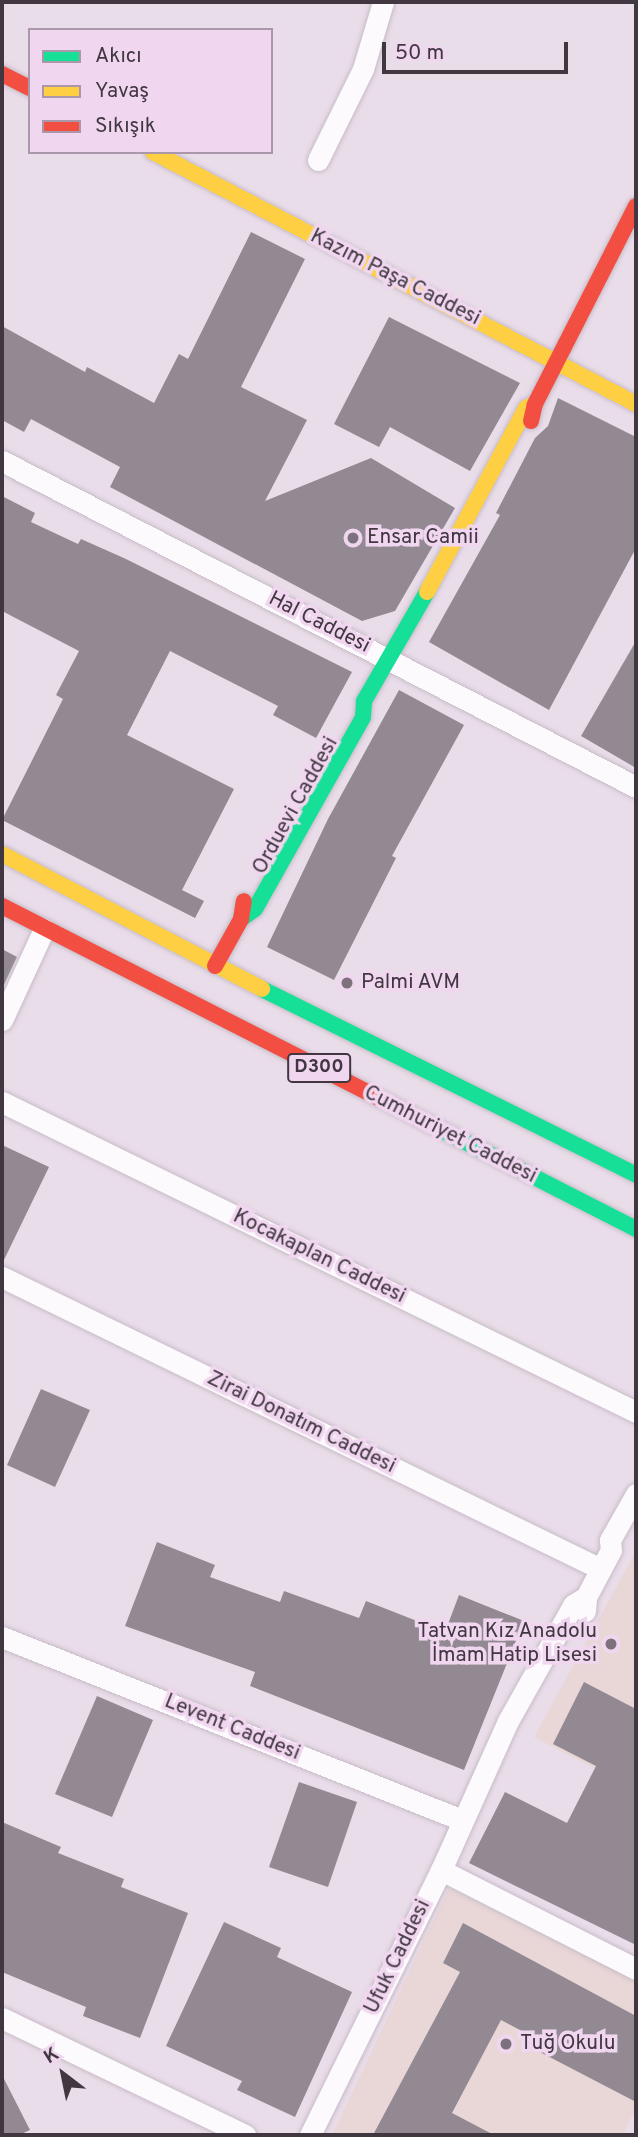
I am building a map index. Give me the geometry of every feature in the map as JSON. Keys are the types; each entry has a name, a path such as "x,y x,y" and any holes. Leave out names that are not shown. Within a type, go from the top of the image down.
{"main road":[{"path":"2,74 28,87"},
{"name":"Kazım Paşa Caddesi","path":"157,154 636,404"},
{"name":"Orduevi Caddesi","path":"215,966 241,919 243,902 350,710 364,701 477,504 478,493 526,408 535,404 558,363 636,206"},
{"name":"D300","path":"2,854 215,966 636,1175"},
{"name":"Cumhuriyet Caddesi","path":"2,906 636,1229"}],"street":[{"path":"318,160 363,69 383,2"},
{"name":"Hal Caddesi","path":"2,461 636,787"},
{"path":"2,1020 44,929"},
{"name":"Kocakaplan Caddesi","path":"2,1101 636,1412"},
{"name":"Zirai Donatım Caddesi","path":"2,1277 601,1569"},
{"name":"Ufuk Caddesi","path":"310,2135 441,1870 514,1710 573,1605 586,1597 611,1550 610,1540 636,1494"},
{"name":"Ufuk Caddesi","path":"611,1550 621,1547 636,1520"},
{"name":"Levent Caddesi","path":"2,1637 463,1820"},
{"path":"441,1870 636,1969"},
{"path":"2,2018 245,2135"}],"shaded area":[{"name":"Tatvan Kız Anadolu İmam Hatip Lisesi","path":"636,1551 636,1790 534,1737"},
{"name":"Tuğ Okulu","path":"449,1888 636,1981 636,2108 623,2135 332,2135"}],"building":[{"path":"251,232 305,259 241,387 307,420 265,501 371,458 455,508 395,611 362,621 110,487 120,467 31,419 24,432 2,420 2,326 85,372 87,367 154,403 179,354 188,359"},
{"path":"389,317 520,383 470,471 390,427 379,447 334,424"},
{"path":"558,398 636,437 636,548 549,710 429,642 500,515 496,513 535,438 548,426"},
{"path":"2,496 35,513 31,522 78,544 81,539 126,559 352,672 316,738 273,715 278,706 170,651 127,735 234,789 182,890 204,901 195,918 2,820 63,699 56,695 79,651 2,611"},
{"path":"636,641 636,768 581,736"},
{"path":"399,690 464,725 392,856 396,858 334,980 267,947 328,819"},
{"path":"2,949 17,957 2,989"},
{"path":"2,1145 49,1167 2,1264"},
{"path":"41,1389 90,1410 55,1487 7,1465"},
{"path":"157,1542 215,1565 210,1577 280,1602 284,1591 359,1618 366,1601 445,1632 459,1595 524,1621 464,1770 250,1686 255,1672 125,1626"},
{"path":"584,1682 636,1709 636,1945 469,1863 505,1792 567,1823 596,1766 553,1744"},
{"path":"97,1696 153,1720 112,1817 55,1794"},
{"path":"299,1782 357,1802 328,1887 269,1867"},
{"path":"2,1822 61,1847 58,1853 124,1879 121,1887 188,1913 140,2038 83,2016 86,2007 2,1972"},
{"path":"224,1922 281,1948 277,1957 352,1992 295,2117 237,2090 242,2081 166,2046"},
{"path":"463,1923 636,2016 636,2102 538,2051 543,2042 501,2020 452,2113 494,2135 373,2135 460,1972 443,1963"},
{"path":"2,2075 30,2130 19,2135 2,2135"}],"traffic: fast":[{"path":"241,919 255,909 363,717 364,701 427,592"},
{"path":"262,989 636,1175"},
{"path":"438,1128 636,1229"}],"traffic: slow":[{"path":"157,154 636,404"},
{"path":"427,592 526,408 535,404"},
{"path":"2,854 262,989"}],"traffic: jam":[{"path":"2,74 28,87"},
{"path":"531,421 535,404 636,206"},
{"path":"215,966 241,919 244,901"},
{"path":"2,906 438,1128"}],"place":[{"name":"Ensar Camii","path":"353,538"},
{"name":"Palmi AVM","path":"347,983"},
{"name":"Tatvan Kız Anadolu İmam Hatip Lisesi","path":"611,1644"},
{"name":"Tuğ Okulu","path":"506,2044"}]}
